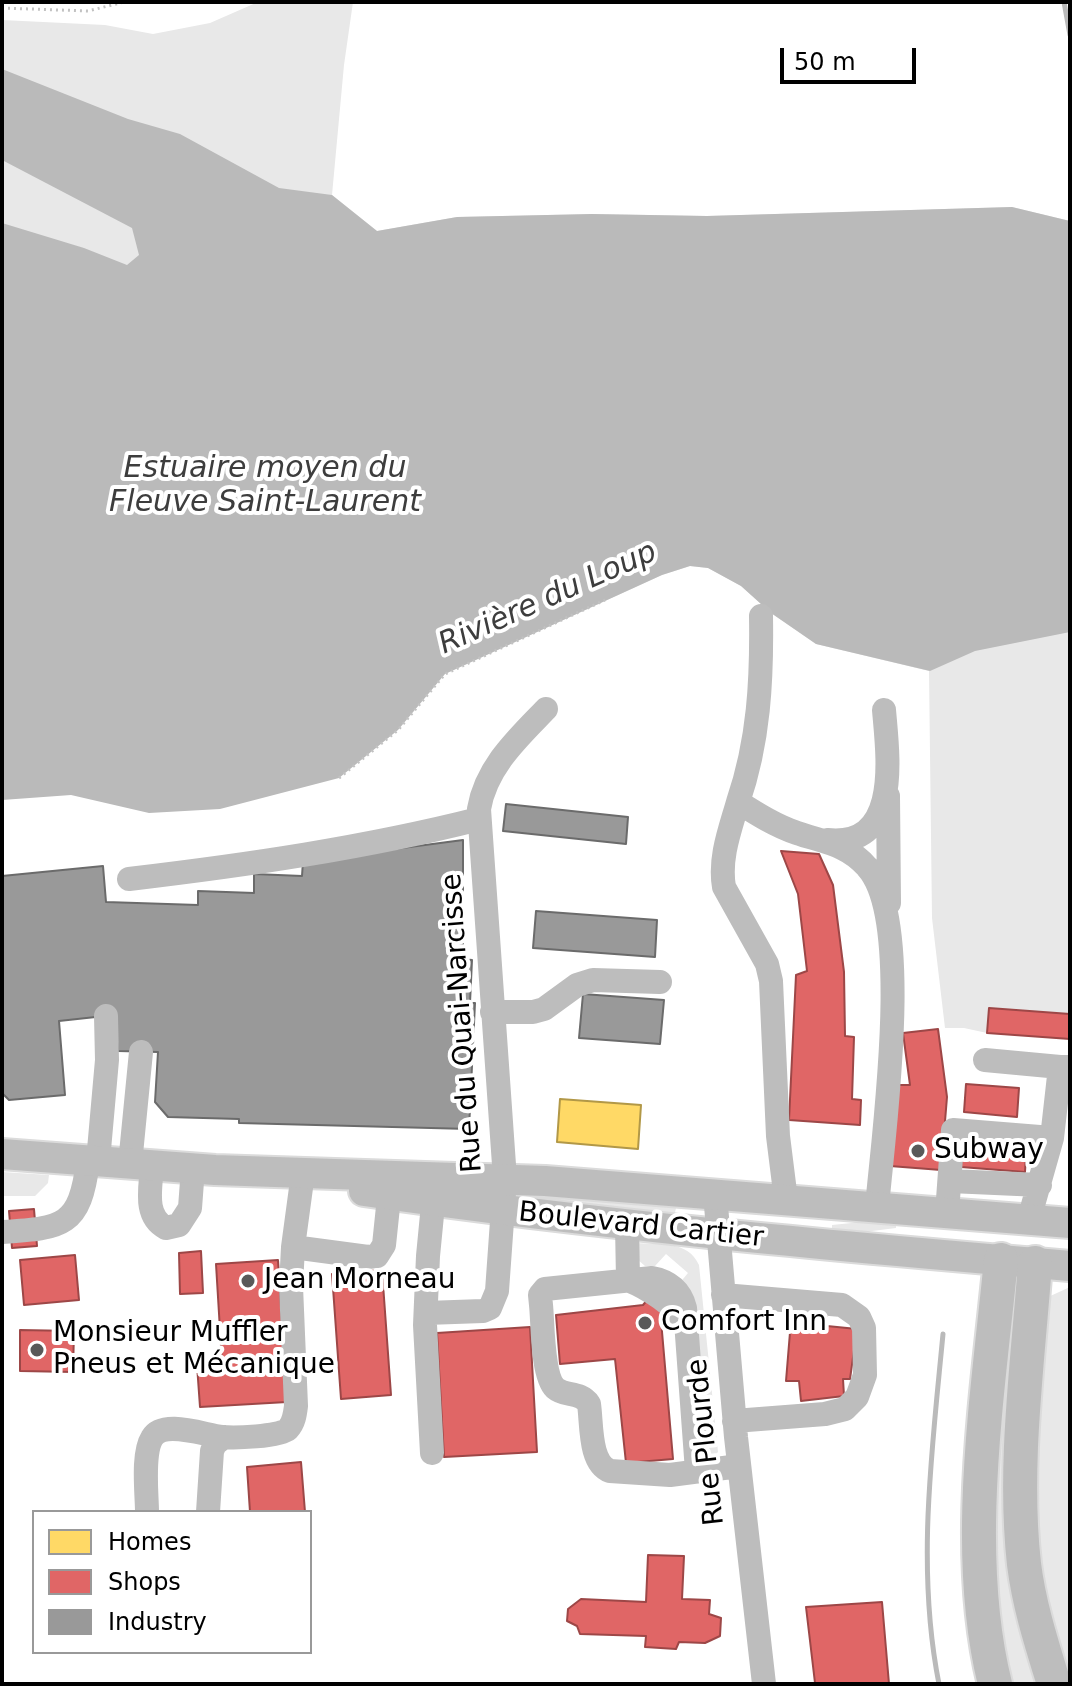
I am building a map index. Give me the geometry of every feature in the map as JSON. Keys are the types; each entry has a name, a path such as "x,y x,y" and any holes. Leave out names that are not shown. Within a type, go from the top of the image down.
{"highway":[{"path":"995,1684 984,1610 980,1519 1001,1260"},
{"path":"1035,1263 1025,1393 1021,1521 1024,1567 1054,1684"}],"main road":[{"name":"Boulevard Cartier","path":"2,1154 435,1189 502,1211 717,1235 1070,1266"},
{"name":"Boulevard Cartier","path":"435,1189 505,1179 1070,1223"},
{"path":"1001,1260 1025,1219"},
{"path":"1025,1219 1035,1263"}],"street":[{"path":"761,616 762,671 756,734 750,766 725,847 722,873 724,887 767,964 771,981 778,1136 786,1200"},
{"name":"Rue du Quai-Narcisse","path":"426,1313 483,1311 490,1308 497,1291 505,1179 479,826 481,793 507,751 546,709"},
{"path":"877,1207 891,1040 892,960 884,710"},
{"path":"738,802 774,824 798,834 844,842 858,837 878,815 888,789"},
{"path":"129,879 479,826"},
{"path":"827,840 868,867 879,885 889,920"},
{"path":"492,1012 544,1009 577,985 593,980 660,982"},
{"path":"2,1232 48,1229 68,1219 84,1190 93,1161 107,1060 106,1016"},
{"path":"141,1052 141,1164 156,1222 166,1228 179,1225 188,1213 204,1169"},
{"path":"985,1060 1065,1067 1052,1138 1052,1170 1025,1219"},
{"path":"947,1213 953,1130 1052,1138"},
{"path":"950,1181 1052,1170"},
{"path":"147,1510 148,1448 152,1437 160,1431 195,1431 224,1437 277,1434 286,1431 295,1416 293,1247 302,1178"},
{"path":"293,1247 377,1256 384,1245 391,1185"},
{"path":"432,1453 426,1313 435,1189"},
{"name":"Rue Plourde","path":"715,1194 734,1421 764,1684"},
{"path":"627,1225 628,1280"},
{"path":"697,1471 683,1298 667,1283 652,1278 545,1289 540,1295 550,1381 559,1391 577,1394 589,1404 596,1456 604,1469 670,1475 739,1466"},
{"path":"723,1295 842,1305 859,1317 864,1328 865,1375 857,1397 845,1409 813,1416 734,1421"},
{"path":"208,1510 212,1451 224,1437"}],"path":[{"path":"2,8 88,11 124,2"},
{"path":"339,778 398,730 445,674 605,600"}],"shaded area":[{"path":"258,2 353,2 332,195 377,231 457,217 592,214 707,216 1012,207 1070,221 786,454 2,236 2,20 105,25 153,34 210,23"},
{"path":"1070,409 1070,1014 990,1008 987,1033 945,1028 932,918 929,671 816,644 771,613 741,586 708,568 690,566 662,575 445,674 494,635"},
{"path":"2,1172 49,1175 48,1183 35,1196 2,1196"},
{"path":"537,1194 676,1208 674,1217 536,1203"},
{"path":"871,1221 896,1223 896,1228 864,1232 832,1230 832,1225"},
{"path":"636,1243 680,1248 688,1251 699,1265 718,1452 713,1457 707,1456 678,1285 688,1273 666,1254 655,1266 645,1266 637,1259"},
{"path":"1070,1287 1070,1684 1054,1646 1036,1545 1039,1312 1046,1298"},
{"path":"1008,1320 1013,1320 1004,1441 1044,1684 1006,1684 990,1496"}],"water":[{"name":"Estuaire moyen du Fleuve Saint-Laurent","path":"2,69 128,119 180,134 279,188 332,195 377,231 457,217 592,214 707,216 1012,207 1070,221 1070,632 975,651 930,671 816,644 771,613 741,586 708,568 690,566 662,575 445,674 398,730 339,778 220,809 149,813 71,795 2,800 2,223 84,248 127,265 139,255 132,228 2,160"}],"building: Homes":[{"path":"560,1099 641,1105 638,1149 557,1142"}],"building: Shops":[{"path":"781,851 819,854 833,885 844,972 845,1036 854,1037 852,1099 861,1100 860,1125 789,1120 796,975 807,971 798,894"},
{"path":"989,1008 1070,1014 1070,1039 987,1033"},
{"path":"938,1029 947,1097 941,1170 890,1166 898,1085 910,1085 903,1033"},
{"path":"966,1084 1019,1088 1017,1117 964,1112"},
{"path":"962,1150 1026,1155 1025,1172 961,1167"},
{"path":"34,1209 37,1246 12,1248 9,1211"},
{"path":"201,1251 203,1293 180,1294 179,1253"},
{"path":"75,1255 79,1300 24,1305 20,1260"},
{"path":"278,1260 287,1402 200,1407 197,1365 222,1363 216,1264"},
{"path":"382,1270 391,1395 341,1399 332,1274"},
{"path":"659,1286 676,1301 661,1320 673,1459 626,1463 615,1359 560,1364 556,1315 643,1305"},
{"path":"792,1308 827,1312 827,1326 857,1329 850,1379 843,1379 844,1396 801,1401 799,1381 786,1381"},
{"path":"530,1327 537,1452 444,1457 437,1333"},
{"path":"20,1330 74,1331 73,1372 20,1371"},
{"path":"301,1462 305,1510 250,1510 247,1467"},
{"path":"648,1555 684,1556 682,1599 710,1600 709,1614 721,1618 720,1636 705,1643 679,1642 676,1649 645,1647 646,1636 580,1634 577,1626 567,1621 568,1609 581,1599 646,1602"},
{"path":"882,1602 889,1684 815,1683 806,1607"}],"building: Industry":[{"path":"506,804 628,817 626,844 503,831"},
{"path":"463,840 463,959 472,960 470,1003 475,1003 469,1129 239,1123 239,1119 168,1117 155,1102 158,1052 118,1051 114,1015 59,1021 65,1095 9,1100 2,1093 2,876 103,866 106,902 198,905 198,891 254,893 254,874 302,876 303,861"},
{"path":"536,911 657,920 655,957 533,948"},
{"path":"583,994 664,1000 660,1044 579,1038"}],"waterway":[{"path":"1064,2 1070,35"},
{"path":"939,1684 932,1641 927,1553 931,1465 943,1334"}],"place":[{"name":"Subway","path":"918,1151"},
{"name":"Jean Morneau","path":"248,1281"},
{"name":"Comfort Inn","path":"645,1323"},
{"name":"Monsieur Muffler Pneus et Mécanique","path":"37,1350"}],"water label":[{"name":"Rivière du Loup","path":"548,599"}]}
